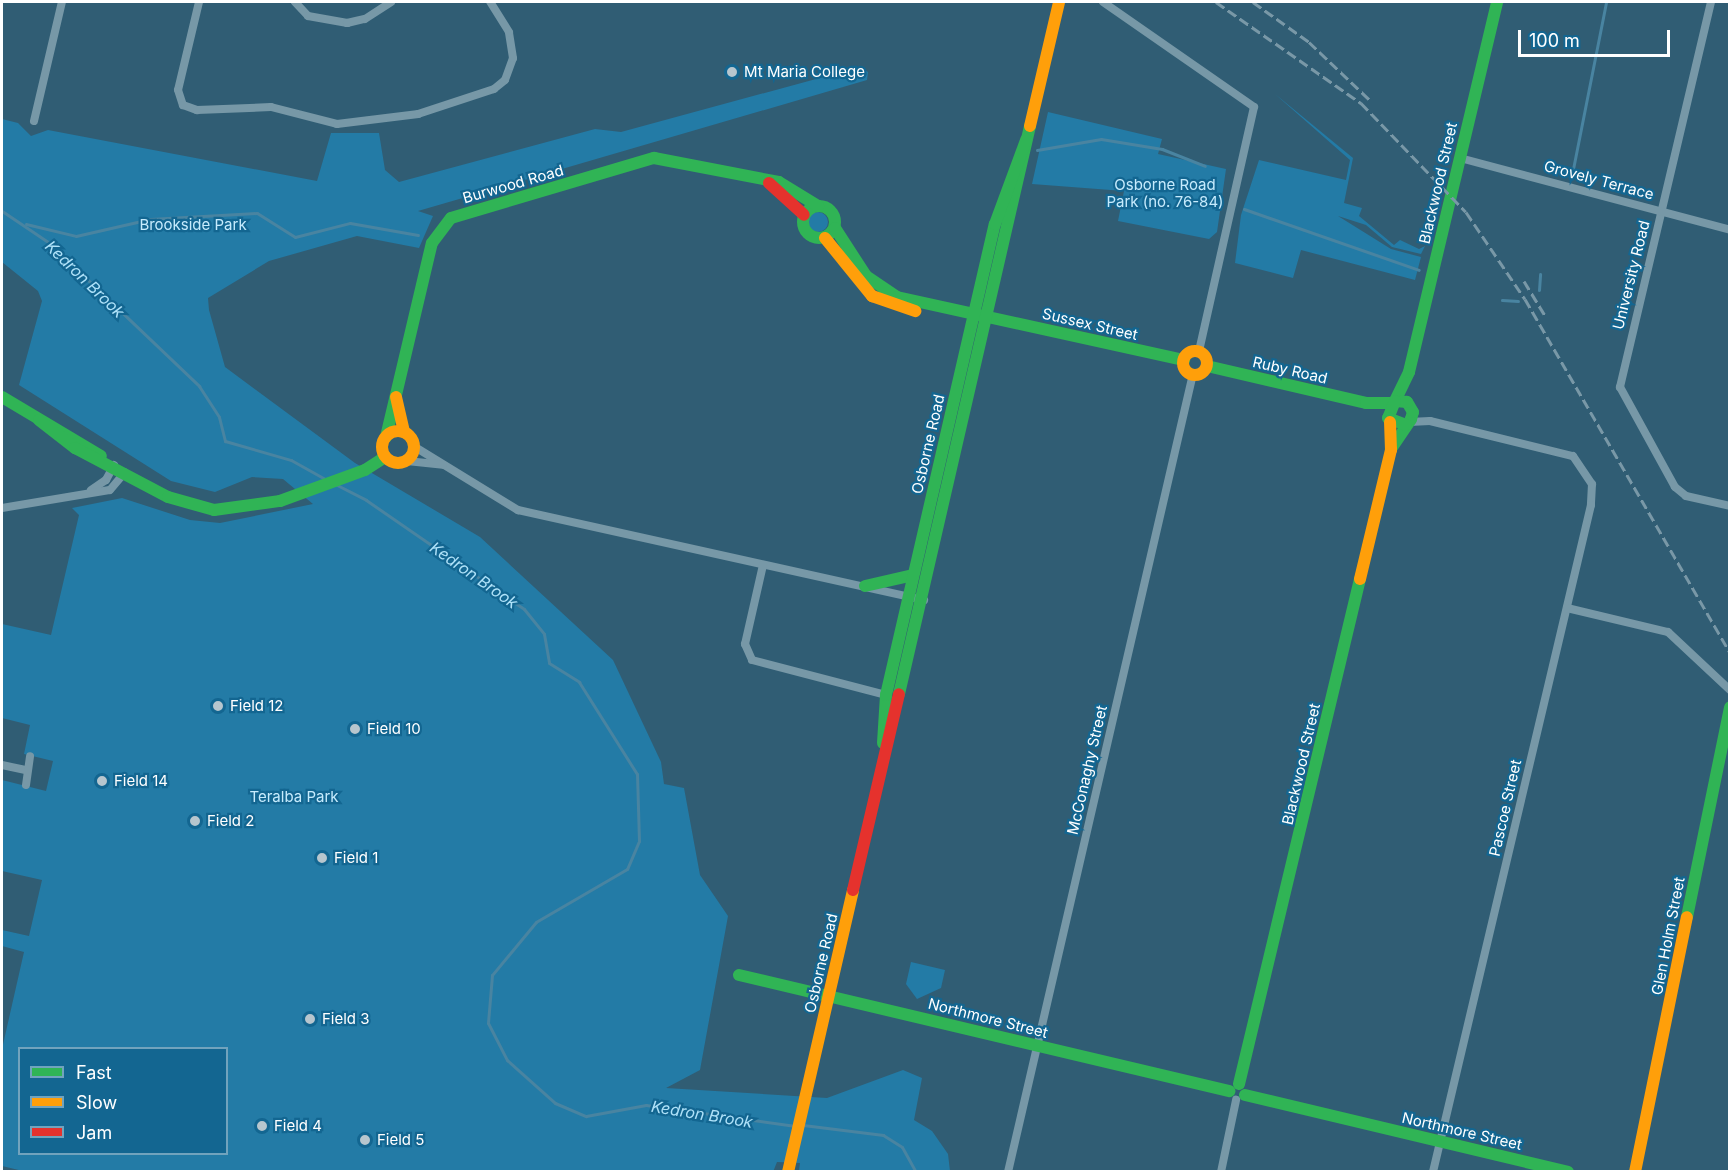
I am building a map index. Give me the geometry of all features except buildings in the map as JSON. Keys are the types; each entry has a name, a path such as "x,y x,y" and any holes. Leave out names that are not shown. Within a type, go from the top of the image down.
{"street":[{"path":"34,121 62,2"},
{"path":"199,2 178,90 183,105 197,110 271,107 337,124 439,109 494,89 510,70 509,33 490,2"},
{"path":"295,2 308,16 347,23 365,19 391,2"},
{"name":"Osborne Road","path":"788,1172 883,762 924,600 990,318 1027,138 1059,2"},
{"path":"1102,2 1254,106 1199,351 1207,366 1193,374 1184,360 1199,351"},
{"name":"Blackwood Street","path":"1221,1172 1237,1092 1391,450 1389,420 1393,402 1409,372 1497,2"},
{"name":"University Road","path":"1711,2 1620,387 1675,488 1686,496 1730,506"},
{"name":"Osborne Road","path":"883,762 886,695 913,575 999,208 1027,138"},
{"name":"Burwood Road","path":"386,437 432,243 451,218 654,158 791,186 818,206"},
{"name":"Grovely Terrace","path":"1460,158 1730,230"},
{"path":"769,183 804,215 807,234 825,238 855,281 879,300 973,318 990,318"},
{"path":"804,215 818,206 831,212 835,228 875,285 905,300 973,318"},
{"path":"825,238 835,228"},
{"name":"Sussex Street","path":"990,318 1184,360"},
{"name":"Ruby Road","path":"1207,366 1366,403 1393,402 1411,407"},
{"name":"Blackwood Street","path":"1391,450 1407,424 1411,407 1409,372"},
{"name":"McConaghy Street","path":"1008,1172 1193,374"},
{"path":"2,397 39,420 82,452 111,463 168,497 203,509 238,510 292,497 365,470 385,457"},
{"path":"396,397 404,432 415,447 518,510 924,600"},
{"name":"Ruby Road","path":"1366,403 1389,420"},
{"path":"1411,407 1430,421"},
{"path":"1389,420 1407,424 1430,421"},
{"name":"Pascoe Street","path":"1430,421 1573,456 1586,469 1591,505 1433,1172"},
{"path":"385,457 386,437 404,432"},
{"path":"407,461 415,447"},
{"path":"385,457 398,464 407,461 442,465"},
{"path":"91,490 106,480 111,463"},
{"path":"2,508 91,490 110,490 125,472"},
{"path":"763,565 745,644 752,660 886,695"},
{"path":"865,586 913,575"},
{"path":"1567,608 1668,632 1730,690"},
{"name":"Glen Holm Street","path":"1635,1172 1726,742 1730,707"},
{"path":"26,785 25,770 30,756"},
{"path":"2,765 25,770"},
{"name":"Northmore Street","path":"739,975 1568,1172"}],"green space":[{"path":"860,67 868,72 867,80 418,211 433,216 419,248 357,236 269,261 208,298 209,310 225,367 355,463 480,537 613,660 661,762 664,784 684,788 700,875 728,916 700,1070 666,1088 827,1098 903,1070 922,1078 914,1120 932,1131 948,1154 950,1171 799,1171 800,1163 777,1162 773,1172 27,1172 2,1166 2,1049 24,952 2,946 2,930 29,936 42,880 2,871 2,780 46,791 53,761 24,754 30,725 2,718 2,624 51,635 79,515 72,508 122,498 190,520 220,523 313,504 283,479 252,477 215,492 171,481 19,385 42,301 38,291 2,262 2,119 18,123 31,136 48,130 317,181 331,133 379,133 385,170 399,182 595,129 621,132"},
{"path":"1275,94 1353,158 1344,203 1362,208 1359,216 1394,245 1400,240 1419,249 1425,246 1421,254 1392,247 1366,225 1338,216 1391,249 1421,257 1415,280 1301,250 1293,278 1235,263 1241,215 1259,160 1346,180 1350,160"},
{"name":"Osborne Road Park (no. 76-84)","path":"1048,112 1162,139 1158,154 1226,169 1217,232 1209,239 1118,221 1124,191 1032,184"},
{"path":"818,212 825,215 828,222 825,229 818,232 811,229 808,222 811,215"},
{"path":"911,962 945,970 941,988 917,999 906,984"}],"waterway":[{"path":"1573,169 1606,2"},
{"path":"1037,150 1101,139 1162,149 1205,166"},
{"path":"1244,209 1419,270"},
{"name":"Kedron Brook","path":"2,211 48,242 199,386 219,417 225,441 291,460 327,480"},
{"path":"26,224 76,236 150,219 257,213 295,237 350,223 418,235"},
{"path":"1539,290 1540,274"},
{"path":"1502,300 1518,301"},
{"name":"Kedron Brook","path":"335,484 366,500 524,609 544,634 549,663 579,682 637,774 639,841 627,869 536,922 492,975 488,1023 507,1060 555,1103 586,1116 646,1105 796,1126"},
{"name":"Kedron Brook","path":"803,1125 883,1135 902,1147 916,1172"}],"railway":[{"path":"1216,2 1361,103 1466,212 1525,299 1730,653"},
{"path":"1253,2 1309,42 1371,101"},
{"path":"1524,281 1546,317"}],"traffic: fast":[{"path":"1395,401 1409,372 1497,2"},
{"path":"899,694 1030,126"},
{"path":"883,743 886,695 995,224 1026,140"},
{"path":"386,437 432,243 451,218 654,158 779,182 818,206"},
{"path":"819,206 831,210 835,222 831,234 819,238 807,234 803,222 807,210 819,206"},
{"path":"835,228 866,276 897,297 1184,360"},
{"path":"1207,366 1366,403 1392,403"},
{"path":"2,397 101,456"},
{"path":"1391,449 1411,419 1413,412 1407,402 1395,401 1388,418 1406,425"},
{"path":"39,420 75,448 168,497 214,510 280,501 365,470 385,457"},
{"path":"865,586 913,575"},
{"path":"1239,1084 1360,579"},
{"path":"1687,917 1730,707"},
{"path":"739,975 1229,1091"},
{"path":"1245,1095 1568,1172"}],"traffic: slow":[{"path":"1030,126 1059,2"},
{"path":"825,238 872,296 915,311"},
{"path":"1195,351 1200,352 1206,358 1207,363 1206,368 1200,374 1195,375 1190,374 1184,368 1183,363 1184,358 1190,352 1195,351"},
{"path":"396,397 404,432"},
{"path":"1360,579 1391,450 1390,422"},
{"path":"398,431 409,436 414,447 409,458 398,463 387,458 382,447 387,436 398,431"},
{"path":"788,1172 853,890"},
{"path":"1635,1172 1687,917"}],"traffic: jam":[{"path":"769,183 804,215"},
{"path":"853,890 899,694"}],"place":[{"name":"Mt Maria College","path":"732,72"},
{"name":"Field 12","path":"218,706"},
{"name":"Field 10","path":"355,729"},
{"name":"Field 14","path":"102,781"},
{"name":"Field 2","path":"195,821"},
{"name":"Field 1","path":"322,858"},
{"name":"Field 3","path":"310,1019"},
{"name":"Field 4","path":"262,1126"},
{"name":"Field 5","path":"365,1140"}],"park label":[{"name":"Brookside Park","path":"193,225"},
{"name":"Teralba Park","path":"294,797"}]}
